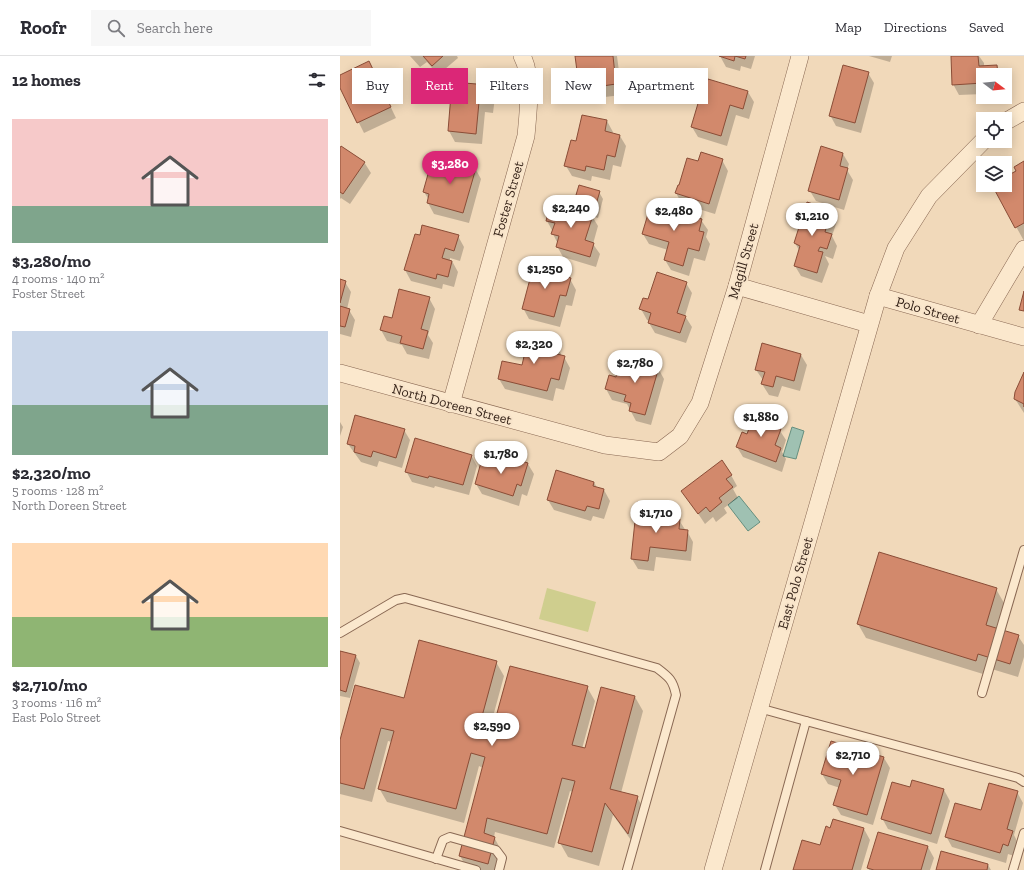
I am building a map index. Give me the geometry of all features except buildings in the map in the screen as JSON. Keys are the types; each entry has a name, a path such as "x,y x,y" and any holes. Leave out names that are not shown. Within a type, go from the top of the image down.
{"street":[{"name":"Magill Street","path":"659,452 680,436 700,403 737,286 800,56"},
{"name":"Foster Street","path":"450,404 526,136 529,92 523,59"},
{"path":"1012,118 1024,111"},
{"name":"East Polo Street","path":"713,870 878,296 896,248 929,196 976,148"},
{"name":"Polo Street","path":"979,324 1024,249"},
{"path":"737,286 869,324"},
{"name":"Polo Street","path":"878,296 1024,337"},
{"name":"North Doreen Street","path":"340,373 605,445 659,452"}],"lane":[{"path":"982,694 1024,550"},
{"path":"340,633 396,600 405,598 657,668 668,676 673,684 676,695 626,870"},
{"path":"759,708 1018,778 1024,782"},
{"path":"765,870 806,721"},
{"path":"340,831 476,870"},
{"path":"1013,870 1024,833"},
{"path":"436,859 443,840 450,837 496,850 502,858 499,870"}],"shaded area":[{"path":"792,427 804,431 796,459 783,456"},
{"path":"739,496 760,522 748,531 728,505"},
{"path":"547,588 596,602 588,632 539,619"}]}
